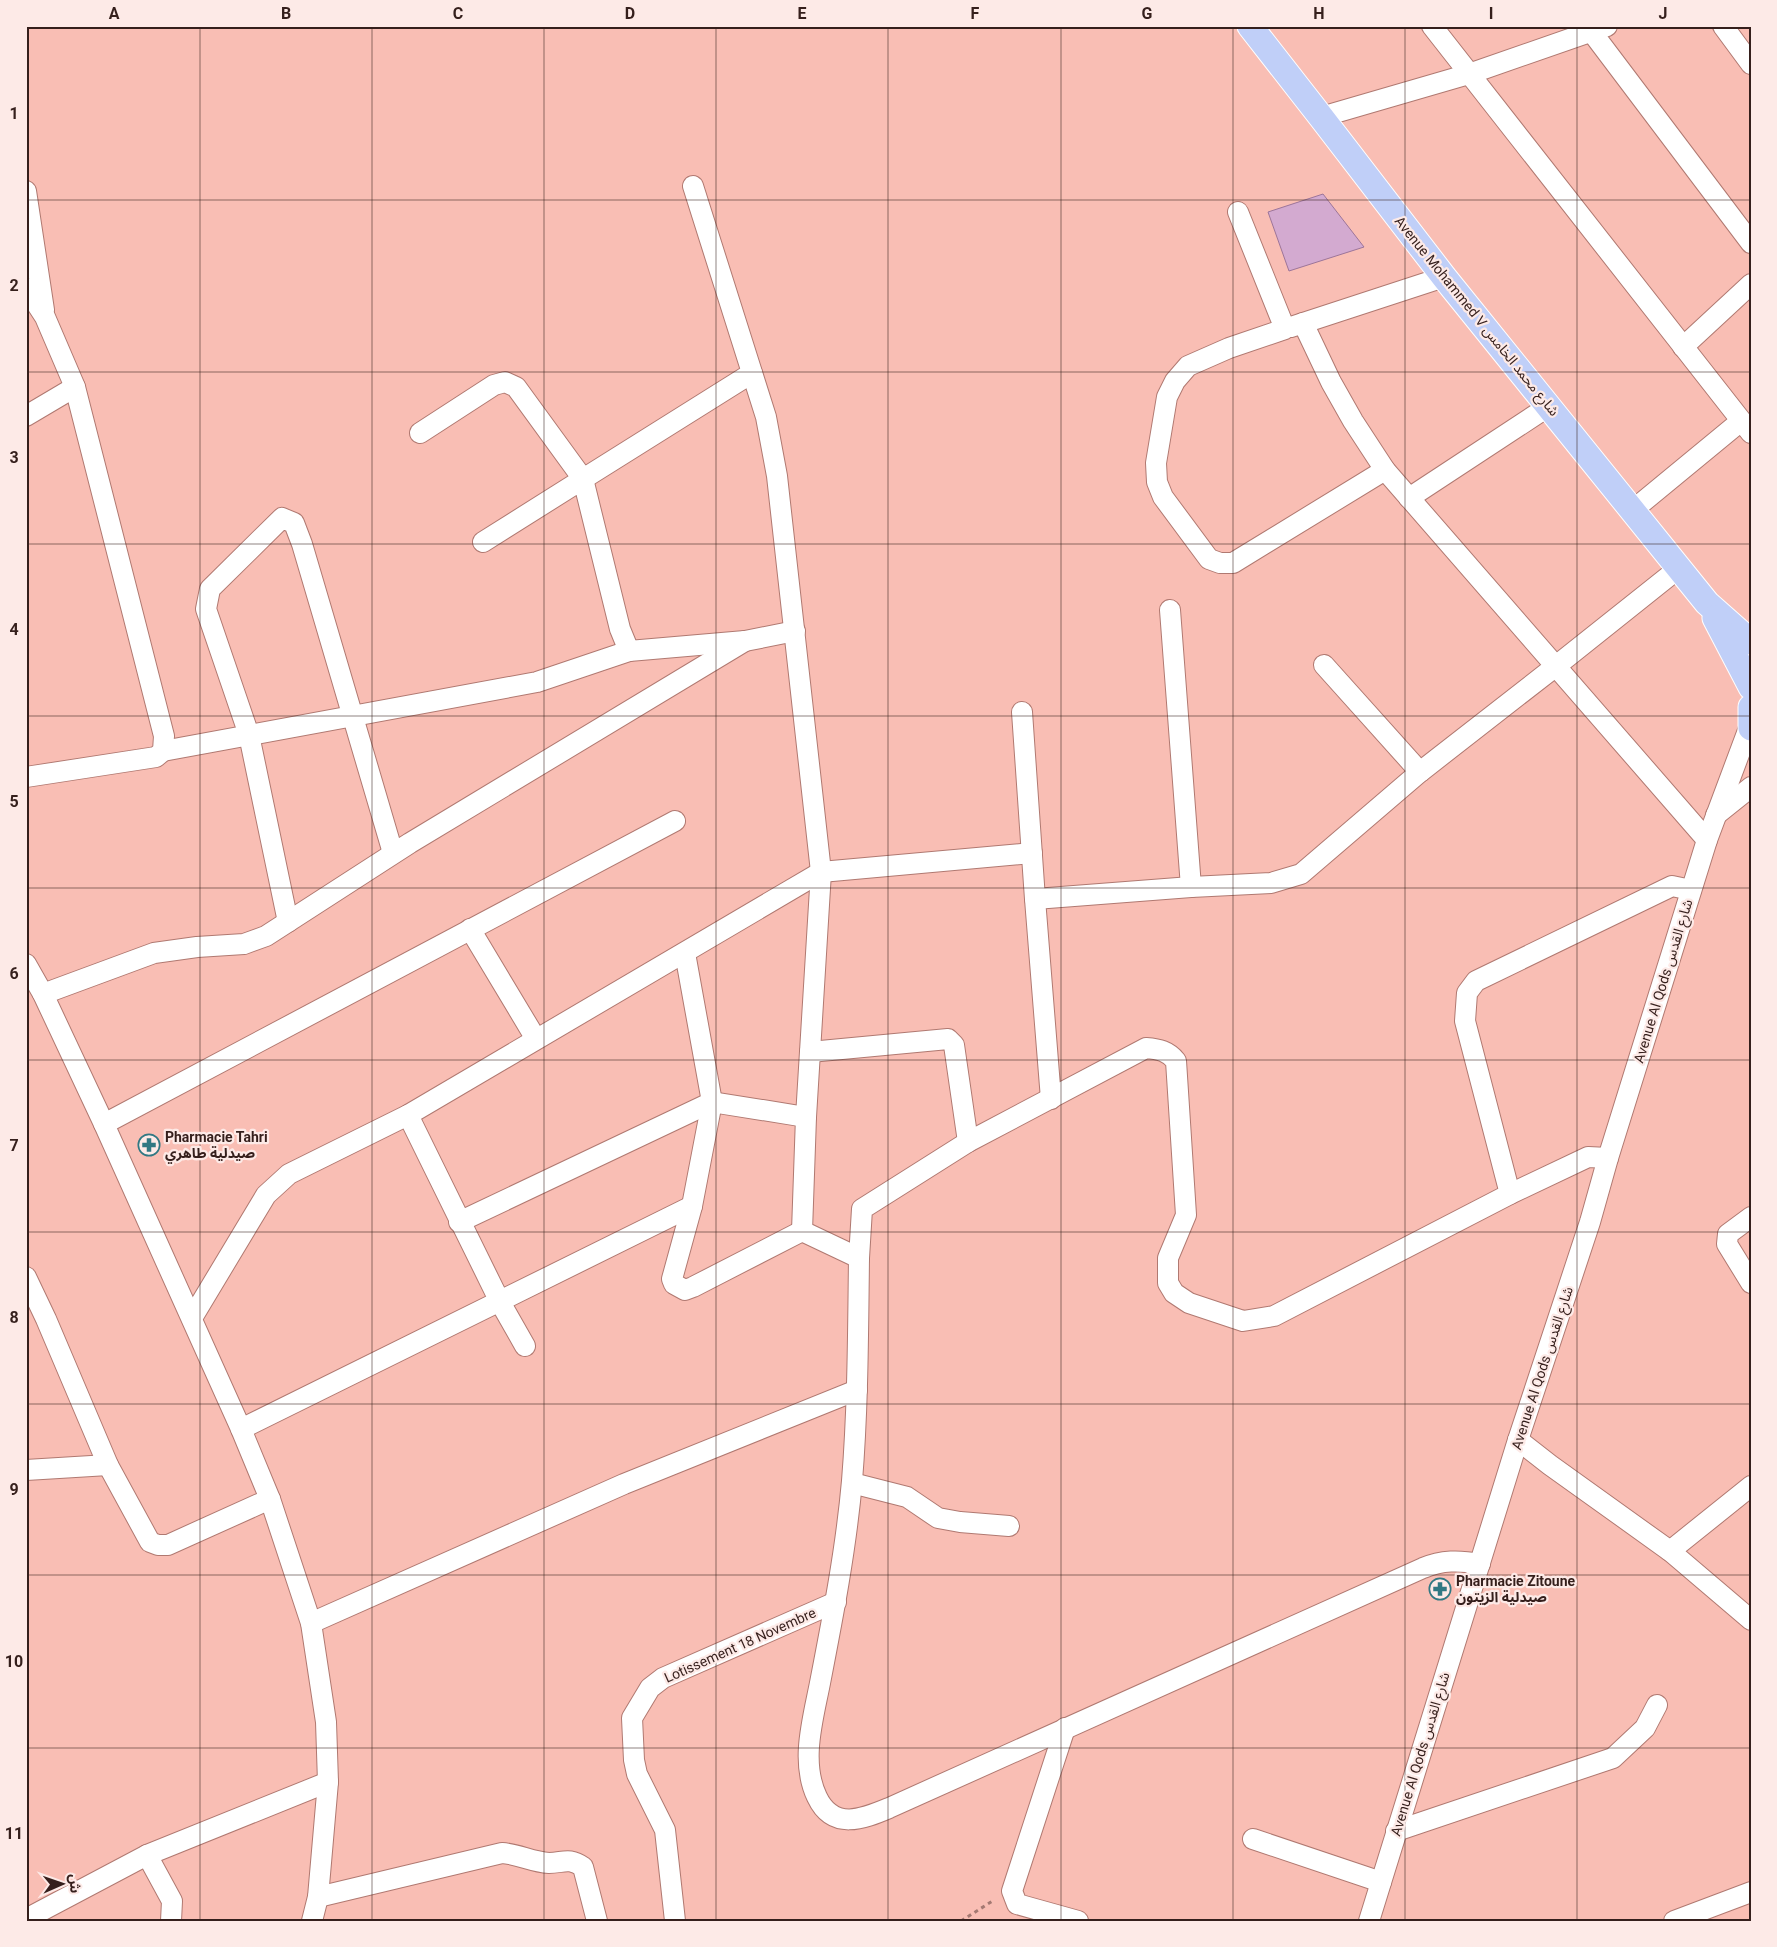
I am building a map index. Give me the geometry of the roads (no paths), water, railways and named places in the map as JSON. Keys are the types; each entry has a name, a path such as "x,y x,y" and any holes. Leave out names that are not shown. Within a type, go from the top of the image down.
{"main road":[{"name":"Avenue Mohammed V شارع محمد الخامس","path":"1250,26 1444,277 1707,603 1751,642"},
{"name":"Avenue Mohammed V شارع محمد الخامس","path":"1707,603 1751,687"}],"street":[{"path":"1432,26 1746,427 1633,510"},
{"path":"1723,26 1751,64"},
{"path":"1321,117 1469,74 1599,29 1751,243"},
{"path":"693,186 766,418 777,476 821,872 806,1117 802,1231"},
{"path":"26,191 45,317"},
{"path":"1238,212 1294,326 1385,470 1707,840"},
{"path":"1385,470 1233,563 1220,563 1209,559 1163,497 1157,482 1156,463 1168,397 1175,381 1188,366 1229,348 1444,277"},
{"path":"1683,347 1751,284"},
{"path":"26,288 45,317 75,387 164,736 163,751"},
{"path":"483,542 752,373"},
{"path":"420,433 494,385 505,382 516,387 583,479 620,629 629,651"},
{"path":"26,416 75,387"},
{"path":"1409,498 1549,406"},
{"path":"288,922 249,735 206,609 210,589 282,518 294,522 302,544 393,854"},
{"path":"1035,899 1271,883 1300,874 1420,772 1679,568"},
{"path":"1170,610 1191,887"},
{"path":"26,777 156,757 163,751 537,682 629,651 745,641 795,631"},
{"path":"43,994 154,953 197,947 244,944 266,936 393,854 745,641"},
{"path":"1324,665 1420,772"},
{"path":"1022,712 1052,1099"},
{"name":"Avenue Al Qods شارع القدس","path":"1369,1921 1518,1440 1590,1222 1691,890 1750,720"},
{"path":"1716,815 1751,787"},
{"path":"104,1124 675,821"},
{"path":"192,1318 266,1195 289,1174 408,1115 821,872 1032,853"},
{"path":"1510,1194 1465,1021 1467,993 1476,981 1672,886 1691,890"},
{"path":"470,929 536,1039"},
{"path":"685,953 712,1102 692,1206 672,1279 674,1284 685,1290 693,1287 802,1231"},
{"path":"26,964 43,994 104,1124 241,1429 270,1499 311,1623 326,1722 328,1782 318,1897 312,1921"},
{"path":"810,1052 948,1039 954,1045 968,1142"},
{"path":"1480,1564 1460,1560 1436,1563 863,1819 840,1820 825,1809 818,1799 810,1779 810,1740 836,1602 852,1483 857,1390 859,1258 862,1209 968,1142 1146,1048 1170,1053 1176,1061 1186,1216 1168,1258 1168,1283 1174,1293 1189,1303 1243,1321 1274,1316 1510,1194 1588,1157 1608,1158"},
{"path":"459,1222 712,1102 806,1117"},
{"path":"408,1115 459,1222 525,1346"},
{"path":"241,1429 692,1206"},
{"path":"1751,1217 1728,1234 1727,1244 1751,1283"},
{"path":"802,1231 859,1258"},
{"path":"26,1278 46,1318 108,1465 150,1542 158,1545 168,1545 270,1499"},
{"path":"26,1304 46,1318"},
{"path":"311,1623 624,1484 857,1390"},
{"path":"1518,1440 1670,1551 1751,1620"},
{"path":"26,1470 108,1465"},
{"path":"852,1483 907,1497 938,1518 960,1522 1009,1526"},
{"path":"1670,1551 1751,1486"},
{"name":"Lotissement 18 Novembre","path":"675,1921 665,1830 637,1774 634,1760 632,1718 650,1688 663,1678 836,1602"},
{"path":"1396,1831 1613,1758 1645,1728 1657,1706"},
{"path":"1065,1728 1012,1891 1017,1904 1078,1921"},
{"path":"26,1919 146,1855 328,1782"},
{"path":"1253,1839 1381,1882"},
{"path":"318,1897 502,1853 515,1854 549,1863 576,1862 583,1867 597,1921"},
{"path":"146,1855 172,1902 171,1921"},
{"path":"1674,1921 1751,1892"}],"place":[{"name":"Pharmacie Tahri صيدلية طاهري","path":"149,1145"},
{"name":"Pharmacie Zitoune صيدلية الزيتون","path":"1440,1589"}]}
